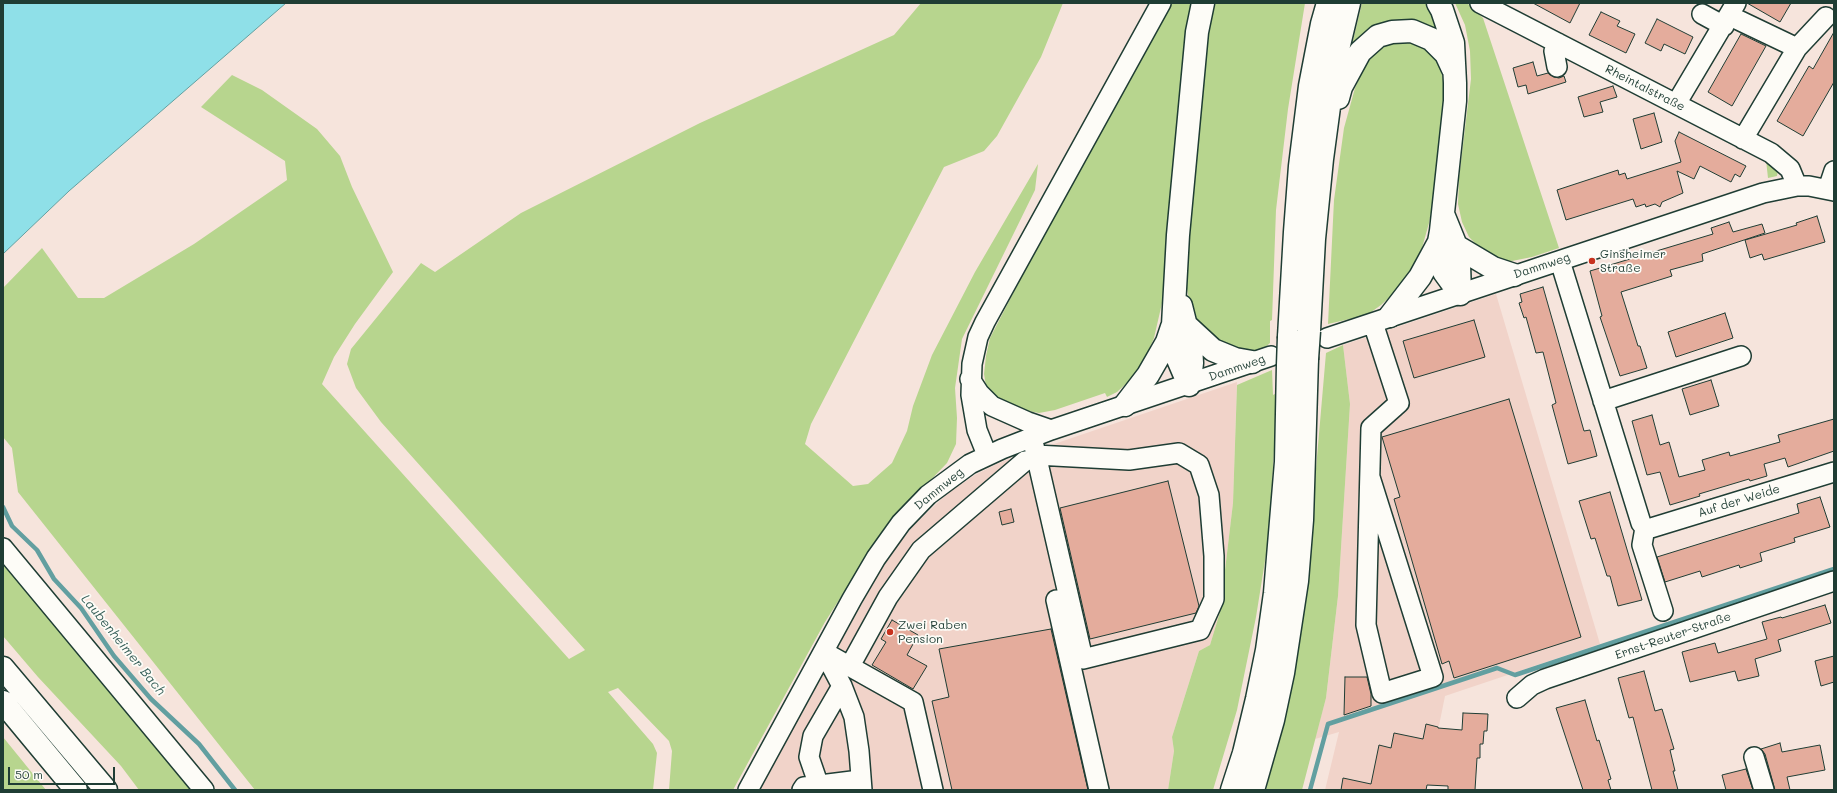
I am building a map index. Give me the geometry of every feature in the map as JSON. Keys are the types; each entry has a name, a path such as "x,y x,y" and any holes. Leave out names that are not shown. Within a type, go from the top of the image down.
{"highway":[{"path":"1189,385 1192,363 1180,326 1176,291 1178,235 1192,79 1202,3"},
{"path":"1308,335 1294,232 1315,32 1315,3"},
{"path":"1310,86 1322,24 1328,3"},
{"path":"1180,326 1213,350 1236,359 1280,360 1308,335 1314,239 1324,141 1335,62 1349,3"},
{"path":"1438,3 1442,10 1453,43 1455,101 1443,214 1448,244 1444,272 1460,294"},
{"path":"1324,141 1341,86 1360,52 1378,36 1402,30 1421,33 1431,38 1446,54 1454,73"},
{"path":"1448,244 1493,268 1514,275"},
{"path":"1382,320 1448,244"},
{"path":"1125,405 1148,375 1167,342 1180,326"},
{"path":"1232,790 1244,753 1257,699 1267,650 1275,594 1286,462 1280,360"},
{"path":"1253,790 1282,679 1297,581 1302,520 1280,360"},
{"path":"3,668 106,790"},
{"path":"3,702 76,790"}],"street":[{"path":"987,455 974,419 970,379 974,349 985,322 1161,3"},
{"name":"Rheintalstraße","path":"1480,3 1771,153 1783,161 1790,169 1797,186"},
{"path":"1702,14 1730,15 1797,48"},
{"path":"1676,104 1730,15"},
{"path":"1743,139 1797,48 1826,17"},
{"path":"1557,67 1554,52 1558,43"},
{"path":"1831,190 1834,171"},
{"name":"Dammweg","path":"1308,335 1382,320 1763,193 1797,186 1831,190"},
{"path":"1560,261 1641,523 1645,528 1642,545 1663,611"},
{"path":"1370,477 1433,677 1382,693 1366,625 1371,428 1399,403 1382,320"},
{"path":"1603,401 1741,356"},
{"name":"Dammweg","path":"748,790 876,558 901,523 942,483 987,455 1028,449 1051,430 1189,385 1280,360"},
{"path":"970,379 979,393 992,406 1028,422 1051,430"},
{"path":"850,666 888,597 922,550 1028,449 1129,460 1179,453 1199,465 1209,495 1214,556 1214,599 1200,630 1084,659 1028,449"},
{"path":"1028,449 1099,790"},
{"name":"Auf der Weide","path":"1645,528 1651,528 1834,472"},
{"path":"3,548 204,790"},
{"name":"Ernst-Reuter-Straße","path":"1516,698 1532,685 1545,679 1834,581"},
{"path":"824,652 913,702 933,790"},
{"path":"824,652 842,686 854,717 859,751 861,785 810,788 808,757 813,736 842,686"},
{"path":"1754,756 1764,790"}],"shaded area":[{"path":"1496,294 1600,644 1445,696 1426,790 1325,790 1339,732 1315,739 1326,698 1338,596 1350,404 1343,345"},
{"path":"1237,382 1233,503 1220,612 1210,645 1199,651 1172,737 1174,751 1168,790 759,790 886,560 914,525 947,494 975,475 1001,462"}],"green space":[{"path":"921,3 1063,3 1041,57 997,136 984,151 944,167 811,424 805,444 853,486 868,484 892,463 907,431 913,406 932,355 975,272 1038,164 1035,190 962,339 955,388 957,418 956,444 947,463 897,515 875,543 825,622 733,790 669,790 672,751 669,741 618,688 608,692 653,744 657,753 653,790 255,790 18,492 12,448 3,437 3,288 42,248 78,298 104,298 194,244 287,180 285,161 201,107 232,75 262,90 317,129 340,156 352,187 393,272 355,324 334,357 322,384 569,659 585,650 381,422 356,388 347,364 351,349 421,263 435,272 521,213 700,123 894,35"},
{"path":"1170,3 1191,3 1186,33 1165,290 1154,338 1144,361 1131,379 1117,392 1107,397 1105,393 1055,410 1039,413 1018,409 991,396 986,386 984,374 990,338 1050,222"},
{"path":"1214,3 1305,3 1288,109 1276,210 1270,343 1262,350 1240,350 1224,346 1200,327 1190,306 1185,277 1203,50"},
{"path":"1362,3 1427,3 1436,14 1443,36 1429,25 1413,20 1395,20 1368,30 1361,39 1352,45"},
{"path":"1455,3 1467,3 1483,18 1559,248 1532,257 1507,262 1495,259 1481,249 1469,237 1462,222 1458,204 1459,178 1471,79 1470,51 1465,25"},
{"path":"1397,39 1421,44 1433,53 1440,67 1445,88 1434,197 1429,223 1422,248 1409,273 1394,293 1367,315 1328,324 1334,200 1344,128 1355,88 1368,59 1385,43"},
{"path":"1766,160 1778,170 1777,176 1768,178"},
{"path":"1343,345 1350,404 1338,596 1326,698 1302,790 1266,790 1284,714 1303,619 1326,353"},
{"path":"1272,370 1273,395 1275,394 1275,433 1269,536 1256,617 1237,710 1213,790 1168,790 1174,751 1172,737 1199,651 1210,645 1220,612 1233,503 1237,385"},
{"path":"3,555 197,790 139,790 121,766 38,677 3,636"},
{"path":"3,737 46,790 3,790"}],"water":[{"path":"3,3 286,3 69,191 3,254"}],"building":[{"path":"1533,3 1580,3 1570,23"},
{"path":"1747,3 1791,3 1780,22"},
{"path":"1601,12 1620,21 1617,26 1635,34 1626,53 1589,35"},
{"path":"1657,19 1693,37 1685,54 1664,44 1661,51 1645,43"},
{"path":"1834,32 1834,82 1803,136 1777,121 1809,66 1813,69"},
{"path":"1741,34 1766,46 1732,106 1708,92"},
{"path":"1533,62 1537,76 1548,73 1559,78 1564,76 1566,82 1528,94 1526,85 1518,87 1513,68"},
{"path":"1613,86 1617,97 1600,102 1603,112 1584,117 1578,97"},
{"path":"1654,113 1662,142 1641,149 1633,119"},
{"path":"1679,132 1746,166 1740,177 1735,174 1731,182 1700,166 1694,179 1677,171 1683,193 1662,202 1660,207 1655,204 1646,207 1645,204 1636,207 1633,199 1566,220 1557,190 1618,170 1619,175 1625,173 1627,179 1681,162 1675,141"},
{"path":"1817,216 1825,242 1764,260 1762,254 1750,258 1745,240 1797,225 1796,223"},
{"path":"1729,222 1733,232 1762,224 1765,233 1702,254 1703,261 1670,270 1672,276 1621,292 1638,346 1640,346 1647,368 1620,376 1600,317 1602,316 1590,271 1713,234 1711,228"},
{"path":"1543,287 1584,431 1590,430 1597,456 1568,464 1552,405 1556,403 1543,352 1536,353 1526,317 1524,318 1519,303 1522,302 1520,294"},
{"path":"1725,313 1733,338 1676,357 1668,332"},
{"path":"1474,320 1485,357 1414,378 1403,341"},
{"path":"1711,380 1719,406 1690,415 1682,389"},
{"path":"1509,399 1581,637 1454,678 1449,661 1442,664 1394,499 1400,497 1382,437"},
{"path":"1652,415 1660,445 1669,442 1679,477 1705,470 1702,460 1729,452 1730,456 1780,442 1778,435 1834,419 1834,451 1788,467 1785,458 1764,464 1767,476 1750,481 1749,479 1699,494 1700,496 1670,505 1660,472 1647,475 1632,421"},
{"path":"1168,481 1199,606 1196,613 1090,639 1060,508"},
{"path":"1610,492 1642,600 1618,606 1610,576 1607,576 1595,538 1591,539 1579,501"},
{"path":"1820,497 1830,527 1794,538 1795,542 1760,553 1762,561 1740,568 1739,565 1702,577 1700,571 1665,582 1657,557 1799,513 1797,504"},
{"path":"1011,509 1014,522 1002,525 999,512"},
{"path":"1825,605 1831,623 1778,640 1781,651 1755,659 1759,676 1738,681 1735,671 1690,682 1682,652 1715,643 1718,653 1767,639 1762,622 1782,618"},
{"path":"892,620 918,635 907,655 927,666 913,689 872,665 886,642 881,639"},
{"path":"1051,629 1088,790 952,790 932,701 949,697 939,649"},
{"path":"1834,656 1834,682 1821,686 1815,661"},
{"path":"1644,671 1655,711 1662,709 1674,749 1670,750 1678,790 1652,790 1633,717 1629,718 1618,678"},
{"path":"1345,677 1367,677 1371,694 1371,706 1344,715"},
{"path":"1585,700 1597,741 1599,740 1611,779 1608,780 1611,790 1583,790 1556,708"},
{"path":"1463,713 1488,714 1487,731 1484,731 1483,744 1480,744 1480,758 1477,758 1475,790 1448,790 1448,786 1427,785 1426,790 1341,790 1343,778 1371,784 1379,745 1391,748 1394,733 1423,739 1426,724 1438,728 1462,730"},
{"path":"1780,743 1782,752 1820,745 1825,770 1787,777 1790,790 1775,790 1765,754 1761,749"},
{"path":"1746,769 1753,790 1726,790 1722,775"}],"waterway":[{"name":"Laubenheimer Bach","path":"3,507 12,526 37,550 54,579 81,608 114,656 151,699 199,744 235,790"},
{"path":"1310,790 1328,724 1497,668 1515,675 1834,569"}],"place":[{"name":"Ginsheimer Straße","path":"1592,261"},
{"name":"Zwei Raben Pension","path":"890,632"}]}
